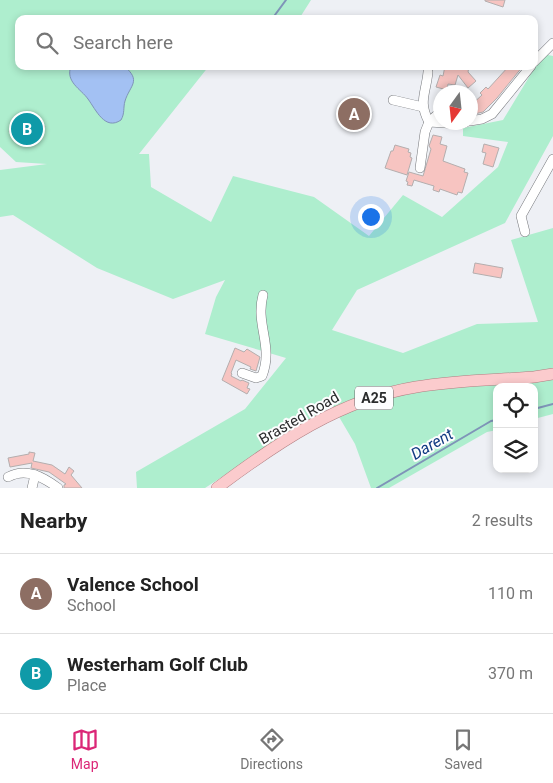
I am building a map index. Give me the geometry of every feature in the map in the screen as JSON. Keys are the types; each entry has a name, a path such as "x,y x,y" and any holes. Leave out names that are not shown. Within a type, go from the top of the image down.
{"main road":[{"name":"Brasted Road","path":"218,488 300,432 352,404 415,387 553,374"}],"street":[{"path":"538,58 553,43"},
{"path":"478,120 492,114 528,70"},
{"path":"428,72 423,107 429,122"},
{"path":"393,100 423,107"},
{"path":"420,168 425,132 429,122 433,118"},
{"path":"429,122 433,122"},
{"path":"525,232 521,216 553,159"},
{"path":"242,373 256,378 262,376 267,363 267,350 260,312 263,295"},
{"path":"8,477 15,473 28,473 46,479 58,488"},
{"path":"32,488 35,475"}],"green space":[{"path":"0,0 311,0 302,15 15,15 15,70 206,70 139,154 149,154 151,187 211,222 233,176 314,197 369,236 403,195 442,217 498,167 508,142 463,136 463,130 478,130 478,125 503,120 533,70 538,70 538,62 543,54 553,56 553,136 505,223 357,290 332,330 403,353 477,324 538,322 511,240 553,228 553,414 538,418 538,383 493,383 493,431 487,432 389,488 371,488 355,444 332,405 205,488 137,488 136,472 245,409 286,358 205,334 216,297 225,280 173,299 97,268 13,215 0,217 0,170 47,164 16,162 0,147"}],"water":[{"path":"70,70 128,70 134,79 125,101 121,120 110,123 102,118 72,81"}],"building":[{"path":"485,0 505,0 503,7"},
{"path":"444,70 468,70 476,81 471,85 466,85 458,75 455,85 437,85 440,75 443,76"},
{"path":"505,70 520,70 497,98 483,112 478,113 478,99 482,95 480,93 486,87 488,89"},
{"path":"19,114 45,126 36,144 9,132"},
{"path":"433,135 442,137 440,144 447,146 443,161 465,169 464,172 468,173 462,193 458,192 457,195 440,189 439,192 433,190 434,186 414,180 412,186 407,185 408,182 406,181 409,172 423,176"},
{"path":"484,144 499,148 493,167 483,164 486,153 482,152"},
{"path":"395,145 409,149 408,152 411,153 410,157 412,158 407,175 385,168"},
{"path":"475,263 503,268 501,278 473,273"},
{"path":"235,348 244,352 247,349 260,357 256,371 236,360 231,373 231,376 249,383 247,388 250,389 247,394 222,380"},
{"path":"29,452 35,453 33,461 52,465 65,474 69,467 74,471 71,475 82,488 64,488 66,484 49,472 31,468 32,463 10,467 8,458 29,454"}],"waterway":[{"path":"275,15 286,0"},
{"name":"Darent","path":"538,408 553,404"},
{"name":"Darent","path":"377,488 493,421"}],"place":[{"name":"Valence School","path":"354,114"},
{"name":"Westerham Golf Club","path":"27,129"}]}
